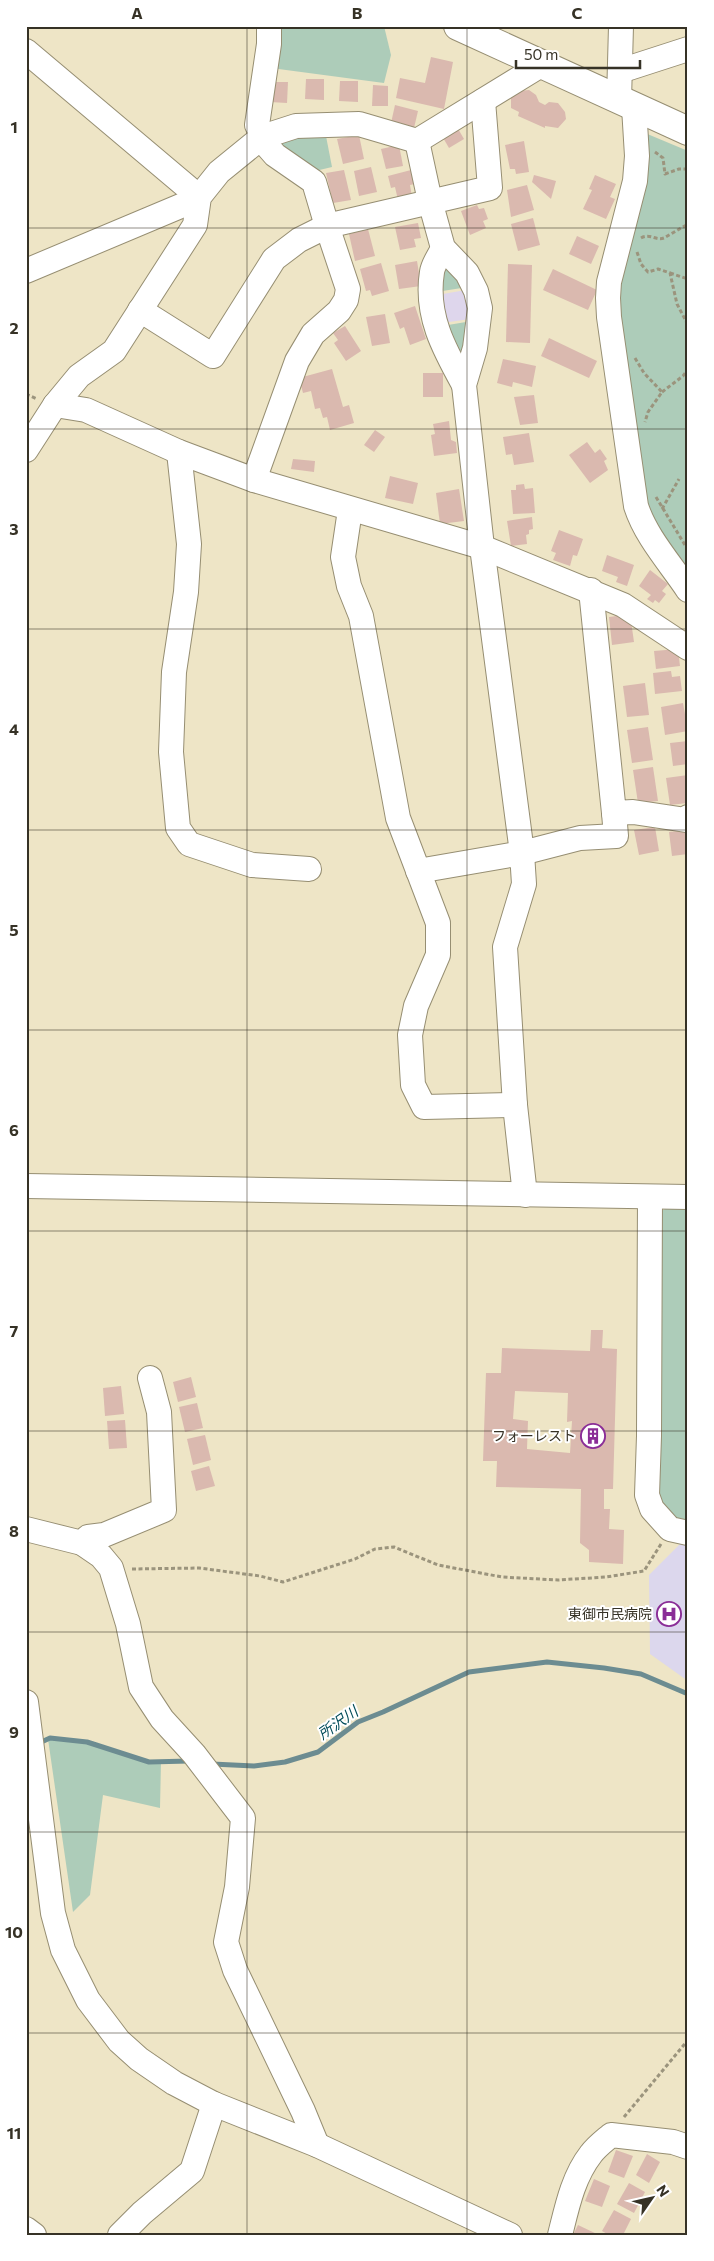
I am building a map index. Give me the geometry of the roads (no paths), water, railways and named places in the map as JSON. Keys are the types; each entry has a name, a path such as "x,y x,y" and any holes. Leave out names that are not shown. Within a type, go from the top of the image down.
{"main road":[{"path":"458,26 688,131"}],"street":[{"path":"254,480 297,361 313,334 339,311 346,300 348,289 314,182 275,155 262,137 257,125 268,52 269,26"},
{"path":"621,26 620,71 637,156 635,181 609,282 609,317 636,506 640,519 649,535 688,590"},
{"path":"620,71 688,49"},
{"path":"26,51 198,202"},
{"path":"417,141 450,119 541,65"},
{"path":"140,310 213,356 274,259 299,240 327,226 490,188 483,101"},
{"path":"26,450 79,376 114,351 195,225 198,202 219,172 262,137 296,126 359,124 417,141"},
{"path":"417,141 430,201 443,248 467,273 476,291 480,308 475,348 464,385"},
{"path":"26,271 183,205 198,202"},
{"path":"443,248 432,271 431,312 438,335 464,385 482,547 522,853 524,884 505,947 515,1105 526,1195"},
{"path":"56,406 86,410 179,452 254,480 350,510 482,547 623,604 688,648"},
{"path":"179,452 189,544 186,592 174,672 171,752 178,828 189,844 252,865 309,869"},
{"path":"350,510 343,557 349,586 361,616 398,818 438,923 438,955 416,1006 410,1035 413,1085 424,1107 515,1105"},
{"path":"418,871 522,853 580,838 616,836 591,590"},
{"path":"614,813 633,812 686,820 688,818"},
{"path":"26,1186 688,1198"},
{"path":"650,1198 647,1495 652,1509 679,1531"},
{"path":"82,1543 88,1537 104,1535 164,1510 159,1412 150,1378"},
{"path":"26,1529 82,1543 101,1556 111,1568 128,1624 141,1687 162,1719 194,1754 243,1818 236,1888 226,1942 235,1970 303,2111 317,2145"},
{"path":"26,1702 53,1913 63,1950 73,1974 88,2000 120,2041 139,2059 174,2084 214,2104 317,2145 510,2235"},
{"path":"120,2235 142,2213 192,2171 214,2104"},
{"path":"560,2235 578,2175 591,2154 611,2135 673,2142 688,2147"},
{"path":"26,2229 34,2235"}],"waterway":[{"name":"所沢川","path":"212,1764 254,1766 285,1762 318,1752 358,1722 469,1672 547,1662 641,1674 688,1694"},
{"name":"所沢川","path":"37,1744 50,1738 87,1742 149,1762 189,1761"}],"place":[{"name":"フォーレスト","path":"593,1436"},
{"name":"東御市民病院","path":"669,1614"}]}
